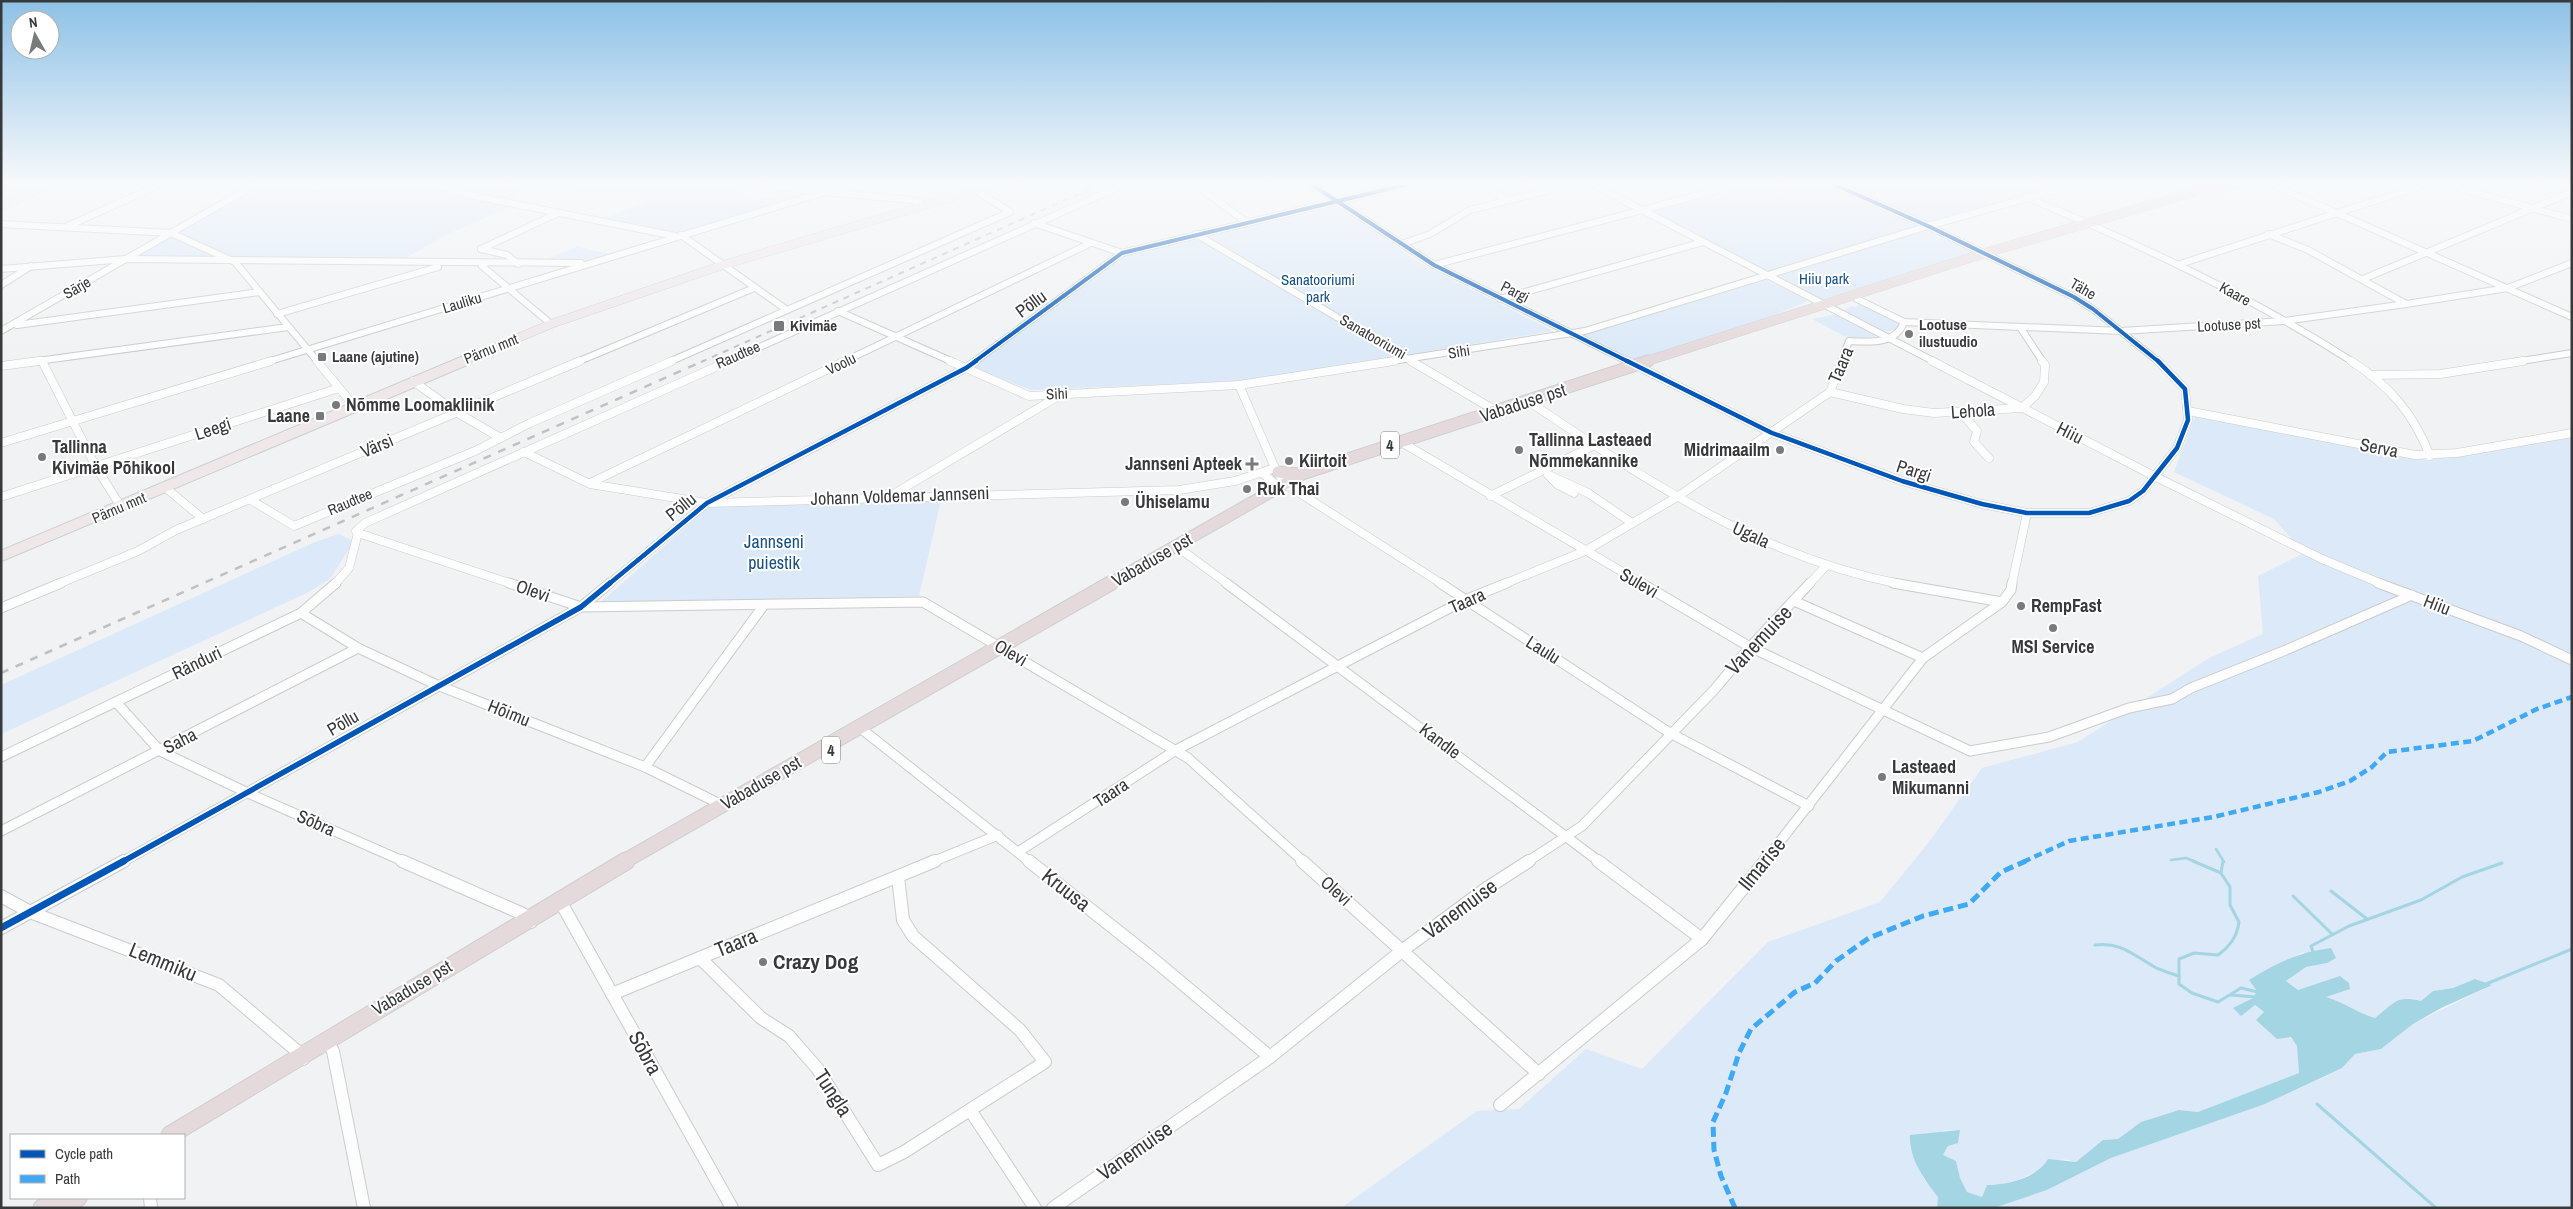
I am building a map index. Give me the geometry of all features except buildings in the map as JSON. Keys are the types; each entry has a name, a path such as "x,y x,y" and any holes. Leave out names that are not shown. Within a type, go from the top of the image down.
{"highway":[{"name":"Vabaduse pst","path":"559,902 1178,547 1281,479 1404,444 1826,306 2035,240"},
{"name":"Vabaduse pst","path":"1826,306 1857,299 1988,254"},
{"name":"Vabaduse pst","path":"1281,479 1318,475 1404,444"},
{"name":"Vabaduse pst","path":"172,1134 303,1058 529,920 722,806 861,729"},
{"name":"Vabaduse pst","path":"185,1134 303,1058"},
{"path":"42,1208 60,1199"},
{"path":"59,1208 76,1199"}],"main road":[{"name":"Pärnu mnt","path":"1,556 551,324 723,266 808,240"}],"street":[{"name":"Särje","path":"1,331 158,240"},
{"path":"187,240 235,262 354,406"},
{"path":"499,240 481,249 506,255 518,264"},
{"name":"Lauliku","path":"1,443 665,240"},
{"path":"686,240 787,310"},
{"name":"Raudtee","path":"251,500 294,526 475,451 499,437 945,240"},
{"name":"Raudtee","path":"358,533 356,531 365,523 995,240"},
{"path":"1084,240 1122,254"},
{"name":"Põllu","path":"1,928 581,607 707,502 966,368 1122,254 1172,240"},
{"name":"Sanatooriumi","path":"1207,240 1500,413"},
{"name":"Pargi","path":"1397,240 1434,265 1500,299 1772,433 1902,482 1982,504 2027,513 2089,513 2129,501 2143,491 2154,476"},
{"path":"1402,244 1412,240"},
{"path":"1434,265 1527,240"},
{"name":"Hiiu","path":"1700,240 2154,476 2348,571 2562,654 2572,660"},
{"name":"Sihi","path":"838,311 1029,396 1239,386 1571,334 1882,240"},
{"name":"Tähe","path":"1959,240 2074,297 2121,330 2158,362 2185,389 2188,420 2177,448 2154,476"},
{"name":"Kaare","path":"2128,240 2180,264 2284,321 2371,375 2403,405 2420,430 2430,456"},
{"path":"2180,264 2249,240"},
{"path":"2284,240 2308,250 2406,304"},
{"path":"2402,240 2572,317"},
{"path":"2363,279 2457,240"},
{"path":"1500,299 1703,242"},
{"name":"Voolu","path":"590,484 1091,243"},
{"path":"1,269 32,265 126,259 448,264 591,263"},
{"name":"Lootuse pst","path":"1904,322 2121,330 2284,321 2508,288 2572,263"},
{"path":"277,314 448,264"},
{"path":"485,264 482,266 507,289 551,324"},
{"path":"1,285 32,265"},
{"name":"Värsi","path":"1,608 138,551 176,530 754,288"},
{"path":"12,326 260,292"},
{"path":"1857,299 1904,322 1900,332 1888,338"},
{"path":"1,366 288,327"},
{"path":"2020,327 2045,365 2044,382 2035,396 2022,408"},
{"name":"Taara","path":"1018,852 1176,750 1338,664 1465,600 1585,551 1676,498 1830,392 1849,341 1875,341 1888,338"},
{"path":"2371,375 2440,374 2572,352"},
{"path":"42,361 96,466 121,507"},
{"path":"413,381 456,412 499,437"},
{"path":"1239,386 1281,479"},
{"name":"Leegi","path":"1,497 339,388"},
{"name":"Lehola","path":"1830,392 1902,409 1934,414 2022,408"},
{"path":"890,496 1063,394"},
{"path":"1029,396 1044,405"},
{"name":"Ugala","path":"1531,403 1676,498 1732,526 1826,566 1930,590 2002,602"},
{"name":"Serva","path":"2188,411 2415,455 2430,456 2572,433"},
{"path":"1960,413 1977,431 1974,442 1989,458"},
{"name":"Sulevi","path":"1404,444 1750,647 1970,751 2049,737 2076,729 2129,708 2172,699 2191,688 2286,650 2412,595"},
{"path":"1490,496 1540,470 1595,445"},
{"name":"Johann Voldemar Jannseni","path":"524,452 590,484 707,502 1179,490 1227,483 1262,474 1281,479"},
{"path":"1540,470 1549,475 1553,481 1570,491 1589,495 1632,523"},
{"path":"1262,474 1281,479"},
{"name":"Laulu","path":"1281,479 1465,600 1592,680 1670,733 1809,806"},
{"path":"166,488 202,519"},
{"path":"2002,602 2011,590 2027,513"},
{"name":"Olevi","path":"358,533 581,607 923,602 1176,750 1403,950 1539,1074"},
{"name":"Ränduri","path":"1,757 301,613 328,592 346,573 353,556 358,533"},
{"name":"Kandle","path":"1178,547 1338,664 1702,939"},
{"name":"Vanemuise","path":"1053,1208 1270,1057 1403,950 1487,888 1582,826 1670,733 1714,690 1750,647 1826,566"},
{"path":"1794,601 1923,658"},
{"name":"Ilmarise","path":"1500,1105 1702,939 1809,806 1923,658 2002,602"},
{"path":"645,767 764,605"},
{"name":"Hõimu","path":"301,613 358,648 437,685 645,767 722,806"},
{"name":"Saha","path":"1,831 160,752 358,648"},
{"name":"Hiiu","path":"2562,654 2572,656"},
{"name":"Sõbra","path":"116,702 160,752 529,920"},
{"name":"Kruusa","path":"861,729 1153,958 1270,1057"},
{"name":"Taara","path":"612,994 998,836"},
{"name":"Tungla","path":"700,958 761,1018 789,1036 817,1068 878,1165 904,1152 1045,1062 1020,1030 913,936 903,920 898,877"},
{"name":"Lemmiku","path":"1,896 30,912 219,985 303,1058"},
{"name":"Sõbra","path":"559,902 732,1208"},
{"path":"328,1043 364,1208"},
{"path":"970,1110 1035,1208"}],"green space":[{"path":"161,240 437,240 400,261 133,257"},
{"name":"Sanatooriumi park","path":"1182,240 1388,240 1416,261 1553,331 1243,381 1031,390 972,367 1124,255"},
{"path":"1707,240 1879,240 1769,273"},
{"name":"Hiiu park","path":"1892,240 1955,240 1978,251 1821,300 1774,276"},
{"path":"577,247 609,254 581,262 540,262"},
{"path":"1764,278 1808,301 1750,325 1635,362 1579,335"},
{"path":"1862,303 1900,322 1899,329 1883,332 1842,311 1852,306 1859,307 1857,305"},
{"path":"1837,314 1879,336 1850,339 1812,319"},
{"path":"2195,416 2429,460 2572,436 2572,1208 1994,1208 2047,1190 2111,1158 2265,1104 2342,1068 2355,1054 2381,1049 2413,1024 2492,985 2475,979 2453,988 2433,991 2421,1001 2413,999 2401,1000 2391,1004 2375,1018 2325,997 2340,976 2298,991 2286,981 2306,967 2327,963 2303,952 2249,980 2257,991 2253,998 2254,1005 2264,1012 2277,1039 2290,1037 2297,1045 2299,1073 2198,1112 2179,1110 2141,1122 2118,1139 2103,1140 2076,1162 2063,1159 2007,1185 1987,1185 1982,1197 1967,1192 1960,1179 1956,1161 1942,1155 1960,1131 1945,1130 1910,1147 1923,1178 1939,1197 1937,1208 1341,1208 1477,1111 1519,1109 1586,1049 1642,1069 1768,942 1880,902 1929,842 1982,768 2078,742 2209,658 2263,634 2258,576 2304,553 2274,519 2174,472"},
{"name":"Jannseni puiestik","path":"941,500 919,596 601,602 711,505"},
{"path":"338,534 354,541 330,579 309,592 1,734 1,685 313,543"}],"water":[{"path":"2331,948 2336,958 2327,963 2306,967 2286,981 2298,990 2340,976 2349,983 2350,989 2326,997 2375,1018 2391,1004 2400,1000 2413,999 2421,1001 2433,991 2453,988 2475,979 2492,985 2441,1008 2413,1024 2381,1049 2355,1054 2342,1068 2265,1104 2111,1158 2047,1190 1994,1208 1937,1208 1938,1197 1918,1168 1910,1144 1910,1135 1960,1130 1958,1143 1948,1146 1943,1155 1956,1161 1960,1178 1967,1192 1982,1197 1987,1185 2004,1184 2029,1176 2043,1166 2048,1159 2076,1162 2103,1140 2118,1139 2141,1122 2179,1110 2198,1112 2299,1073 2297,1046 2291,1037 2277,1039 2256,1020 2264,1012 2255,1005 2241,1016 2233,1008 2253,998 2257,991 2249,980 2288,959 2308,952"}],"waterway":[{"path":"2216,849 2224,862"},
{"path":"2171,860 2186,858 2196,862"},
{"path":"2193,861 2221,873"},
{"path":"2221,873 2223,861"},
{"path":"2313,952 2311,946 2349,926 2421,900 2462,877 2502,863"},
{"path":"2179,976 2179,959 2194,953 2218,955 2235,937 2239,922 2230,905 2230,887 2221,873"},
{"path":"2331,891 2367,919"},
{"path":"2293,896 2332,934"},
{"path":"2095,945 2119,947 2156,968 2179,976"},
{"path":"2486,984 2572,949"},
{"path":"2179,976 2179,984 2192,993 2218,1002 2241,988 2258,992"},
{"path":"2231,995 2256,997"},
{"path":"2317,1104 2436,1208"}],"railway":[{"path":"701,362 974,240"},
{"path":"1,673 703,361"}],"marked path":[{"path":"1735,1208 1721,1176 1714,1150 1713,1122 1726,1093 1739,1053 1751,1029 1795,992 1815,983 1836,961 1869,938 1923,916 1969,904 2001,872 2069,841 2213,817 2319,792 2350,781 2372,767 2387,752 2473,741 2537,709 2572,697"}],"cycle path":[{"path":"1,928 581,607 707,503 966,368 1122,253 1174,240"},
{"path":"1397,240 1434,265 1772,433 1902,481 1982,504 2027,513 2089,513 2129,501 2143,491 2177,448 2188,420 2185,389 2158,361 2093,309 2074,297 1958,240"}],"place":[{"name":"Kivimäe","path":"779,326"},
{"name":"Lootuse ilustuudio","path":"1909,334"},
{"name":"Laane (ajutine)","path":"322,357"},
{"name":"Nõmme Loomakliinik","path":"336,405"},
{"name":"Laane","path":"320,416"},
{"name":"Tallinna Lasteaed Nõmmekannike","path":"1519,450"},
{"name":"Midrimaailm","path":"1780,450"},
{"name":"Tallinna Kivimäe Põhikool","path":"42,457"},
{"name":"Kiirtoit","path":"1289,461"},
{"name":"Jannseni Apteek","path":"1252,464"},
{"name":"Ruk Thai","path":"1247,489"},
{"name":"Ühiselamu","path":"1125,502"},
{"name":"RempFast","path":"2021,606"},
{"name":"MSI Service","path":"2053,628"},
{"name":"Lasteaed Mikumanni","path":"1882,777"},
{"name":"Crazy Dog","path":"763,962"}]}
